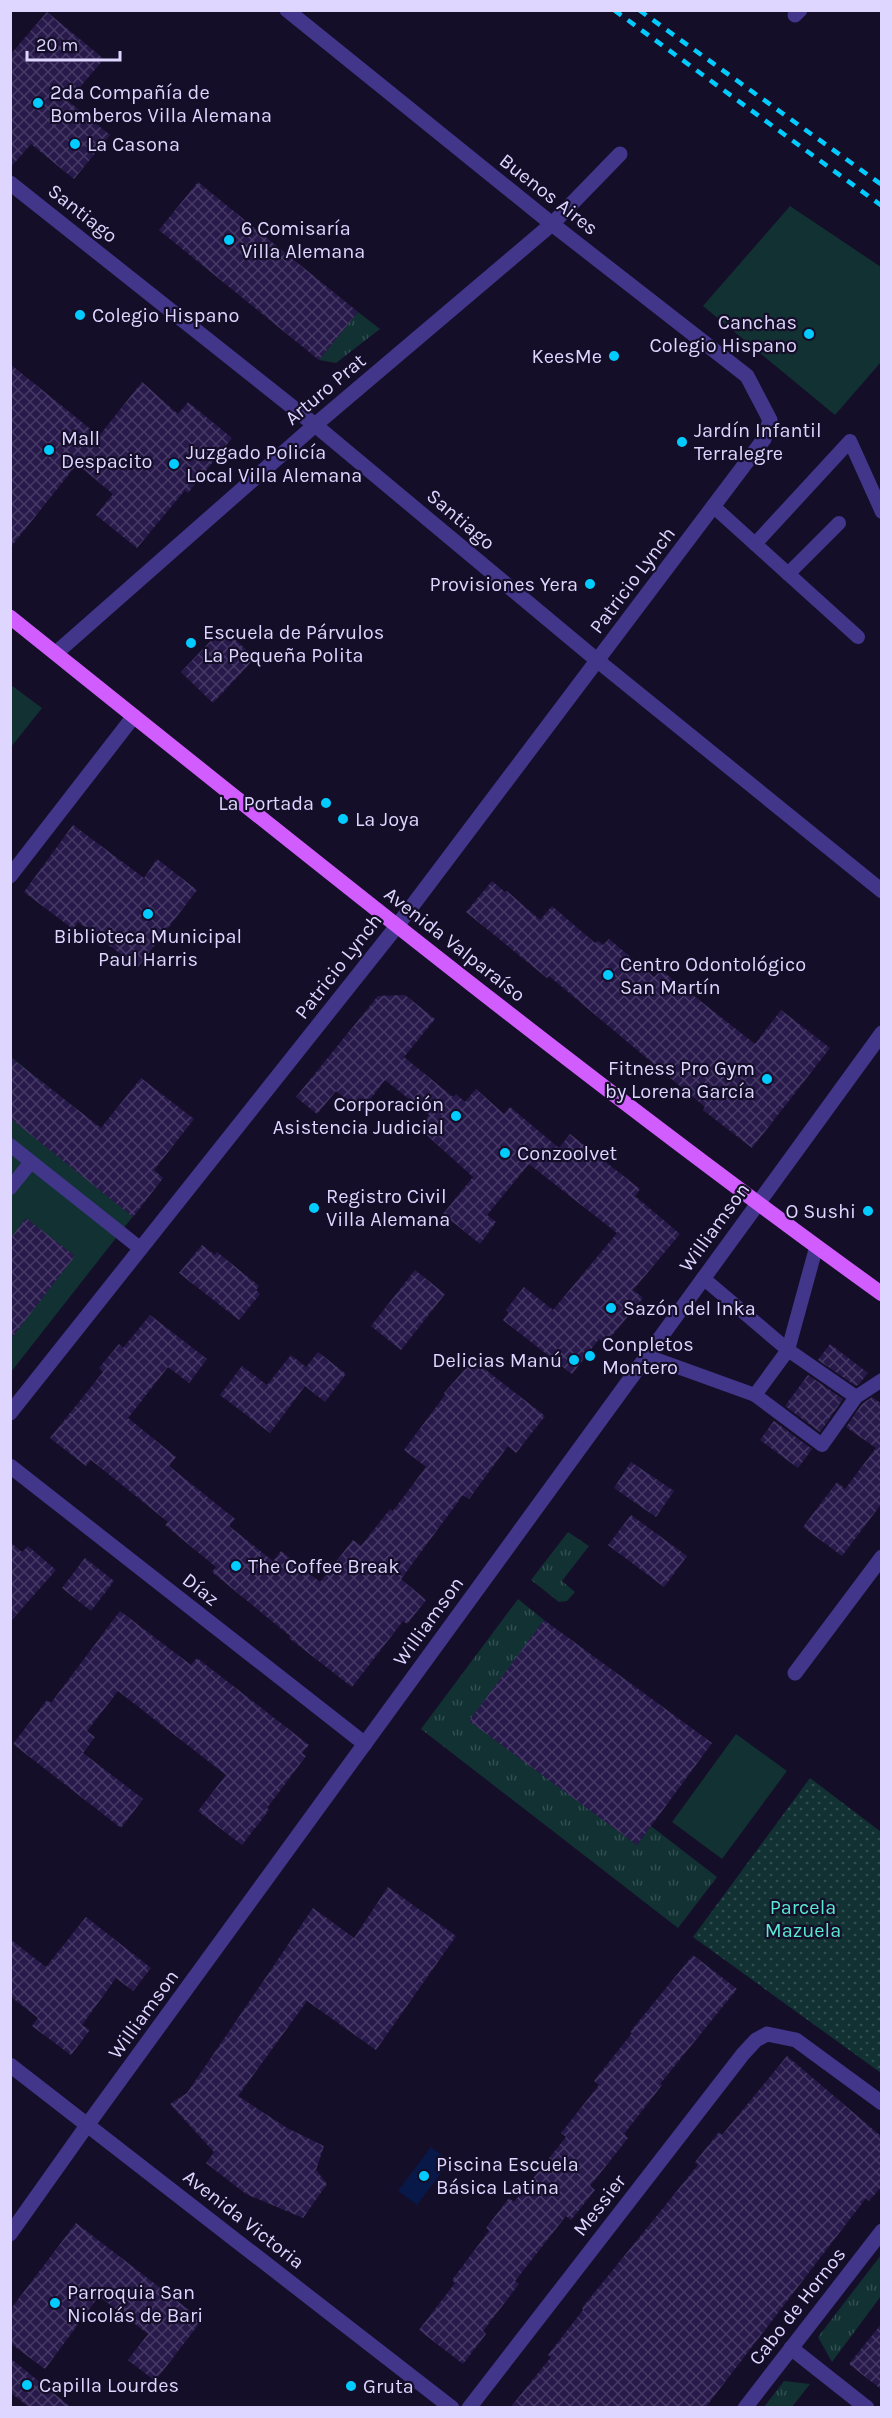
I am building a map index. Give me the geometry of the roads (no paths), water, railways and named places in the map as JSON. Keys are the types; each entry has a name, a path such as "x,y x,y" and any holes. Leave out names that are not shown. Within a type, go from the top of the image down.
{"main road":[{"name":"Avenida Valparaíso","path":"10,617 397,926 757,1204 882,1294"}],"street":[{"name":"Buenos Aires","path":"287,10 552,224 747,376 770,420"},
{"name":"Arturo Prat","path":"56,653 315,425 552,224 620,154"},
{"name":"Santiago","path":"10,183 315,425 598,661 882,891"},
{"name":"Patricio Lynch","path":"10,1413 397,926 764,439 770,420"},
{"path":"10,876 134,716"},
{"name":"Williamson","path":"10,2234 882,1033"},
{"name":"Díaz","path":"10,1466 364,1744"},
{"path":"795,1673 882,1557"},
{"name":"Messier","path":"469,2408 756,2040 767,2034 796,2040 882,2103"},
{"name":"Avenida Victoria","path":"10,2065 452,2408"},
{"name":"Cabo de Hornos","path":"745,2408 882,2231"},
{"path":"791,2348 867,2408"}],"lane":[{"path":"755,544 850,441 882,512"},
{"path":"713,506 858,637"},
{"path":"788,574 839,523"},
{"path":"10,1145 141,1249"},
{"path":"10,1188 31,1162"},
{"path":"755,1395 788,1350 816,1248"},
{"path":"703,1278 788,1350 856,1397"},
{"path":"646,1356 755,1395 822,1445 856,1397 882,1380"}],"water":[{"name":"Piscina Escuela Básica Latina","path":"431,2147 450,2161 417,2205 398,2191"}],"railway":[{"path":"614,10 882,206"},
{"path":"639,10 882,185"}],"place":[{"name":"2da Compañía de Bomberos Villa Alemana","path":"38,103"},
{"name":"La Casona","path":"75,144"},
{"name":"6 Comisaría Villa Alemana","path":"229,240"},
{"name":"Colegio Hispano","path":"80,315"},
{"name":"Canchas Colegio Hispano","path":"809,334"},
{"name":"KeesMe","path":"614,356"},
{"name":"Jardín Infantil Terralegre","path":"682,442"},
{"name":"Mall Despacito","path":"49,450"},
{"name":"Juzgado Policía Local Villa Alemana","path":"174,464"},
{"name":"Provisiones Yera","path":"590,584"},
{"name":"Escuela de Párvulos La Pequeña Polita","path":"191,643"},
{"name":"La Portada","path":"326,803"},
{"name":"La Joya","path":"343,819"},
{"name":"Biblioteca Municipal Paul Harris","path":"148,914"},
{"name":"Centro Odontológico San Martín","path":"608,975"},
{"name":"Fitness Pro Gym by Lorena García","path":"767,1079"},
{"name":"Corporación Asistencia Judicial","path":"456,1116"},
{"name":"Conzoolvet","path":"505,1153"},
{"name":"Registro Civil Villa Alemana","path":"314,1208"},
{"name":"O Sushi","path":"868,1211"},
{"name":"Sazón del Inka","path":"611,1308"},
{"name":"Conpletos Montero","path":"590,1356"},
{"name":"Delicias Manú","path":"574,1360"},
{"name":"The Coffee Break","path":"236,1566"},
{"name":"Piscina Escuela Básica Latina","path":"424,2176"},
{"name":"Parroquia San Nicolás de Bari","path":"55,2303"},
{"name":"Capilla Lourdes","path":"27,2385"},
{"name":"Gruta","path":"351,2386"}],"park label":[{"name":"Parcela Mazuela","path":"803,1918"}]}
